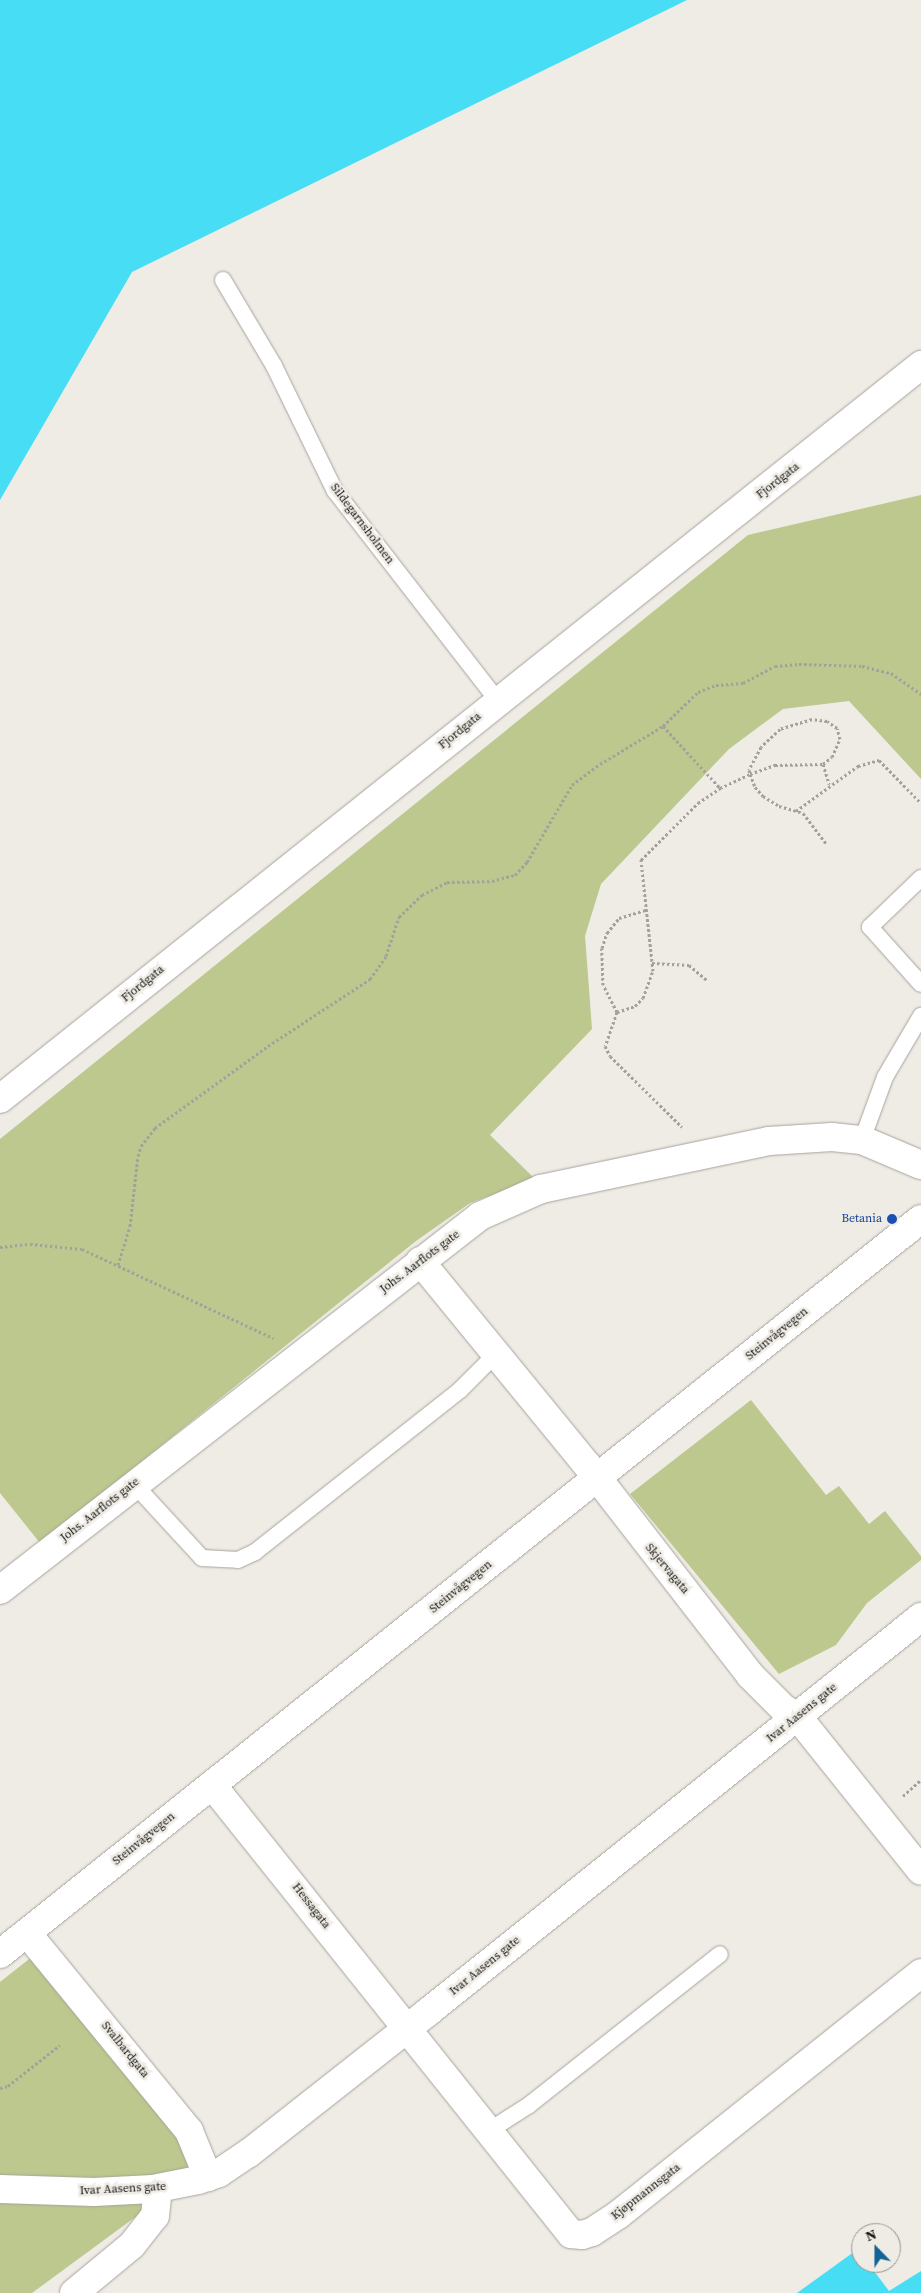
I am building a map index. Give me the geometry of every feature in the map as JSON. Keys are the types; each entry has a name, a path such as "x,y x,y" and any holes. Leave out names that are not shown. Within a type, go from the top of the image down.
{"street":[{"name":"Fjordgata","path":"0,1099 921,366"},
{"name":"Johs. Aarflots gate","path":"0,1590 296,1357 480,1216 541,1189 704,1154 801,1137 862,1140 921,1165"},
{"name":"Steinvågvegen","path":"0,1954 212,1785 593,1472 921,1219"},
{"name":"Skjervagata","path":"420,1261 593,1472 750,1675 783,1708 797,1716 921,1872"},
{"name":"Ivar Aasens gate","path":"0,2188 94,2192 158,2188 208,2177 249,2153 921,1617"},
{"name":"Hessagata","path":"212,1785 408,2028"},
{"name":"Svalbardgata","path":"27,1933 189,2131 208,2177"},
{"name":"Kjøpmannsgata","path":"408,2028 487,2132 560,2223 571,2234 582,2236 592,2232 618,2215 921,1973"},
{"path":"74,2293 132,2246 155,2216 158,2188"}],"lane":[{"name":"Sildegarnsholmen","path":"222,280 274,366 335,491 498,701"},
{"path":"921,878 870,927 921,984"},
{"path":"862,1140 885,1077 921,1016"},
{"path":"134,1484 202,1558 238,1560 255,1552 460,1390 496,1354"},
{"path":"487,2132 529,2104 720,1954"}],"path":[{"path":"118,1265 130,1226 138,1156 141,1146 154,1128 268,1046 370,978 386,956 399,917 422,895 447,882 492,881 515,875 527,862 572,785 600,764 663,726 698,692 716,685 743,683 775,666 862,666 891,673 921,694"},
{"path":"617,1012 635,1006 643,998 651,980 652,963 641,860 698,803 720,788 750,774 775,766 823,764 838,750 839,734 827,721 812,719 775,733 762,747 750,774 755,787 763,796 779,806 803,813 826,844"},
{"path":"663,726 720,788"},
{"path":"796,811 829,784 858,766 879,760 921,803"},
{"path":"823,764 829,784"},
{"path":"646,910 619,918 607,933 602,948 603,985 617,1012 605,1046 610,1056 704,1154"},
{"path":"652,963 689,965 707,980"},
{"path":"0,1247 30,1244 82,1249 247,1324 280,1342 296,1357"},
{"path":"0,2088 8,2086 60,2045"}],"green space":[{"path":"921,495 921,779 849,701 783,709 729,749 601,884 585,936 592,1029 490,1135 535,1179 470,1203 416,1241 40,1543 0,1493 0,1139 748,535"},
{"path":"751,1400 826,1495 839,1486 869,1524 885,1511 921,1556 921,1560 867,1603 836,1645 779,1674 630,1494"},
{"path":"33,1956 202,2168 32,2293 0,2293 0,1982"}],"water":[{"path":"0,0 687,0 132,272 0,500"},
{"path":"851,2254 851,2273 876,2273 889,2291 921,2271 921,2293 797,2293"}],"place":[{"name":"Betania","path":"892,1219"}]}
